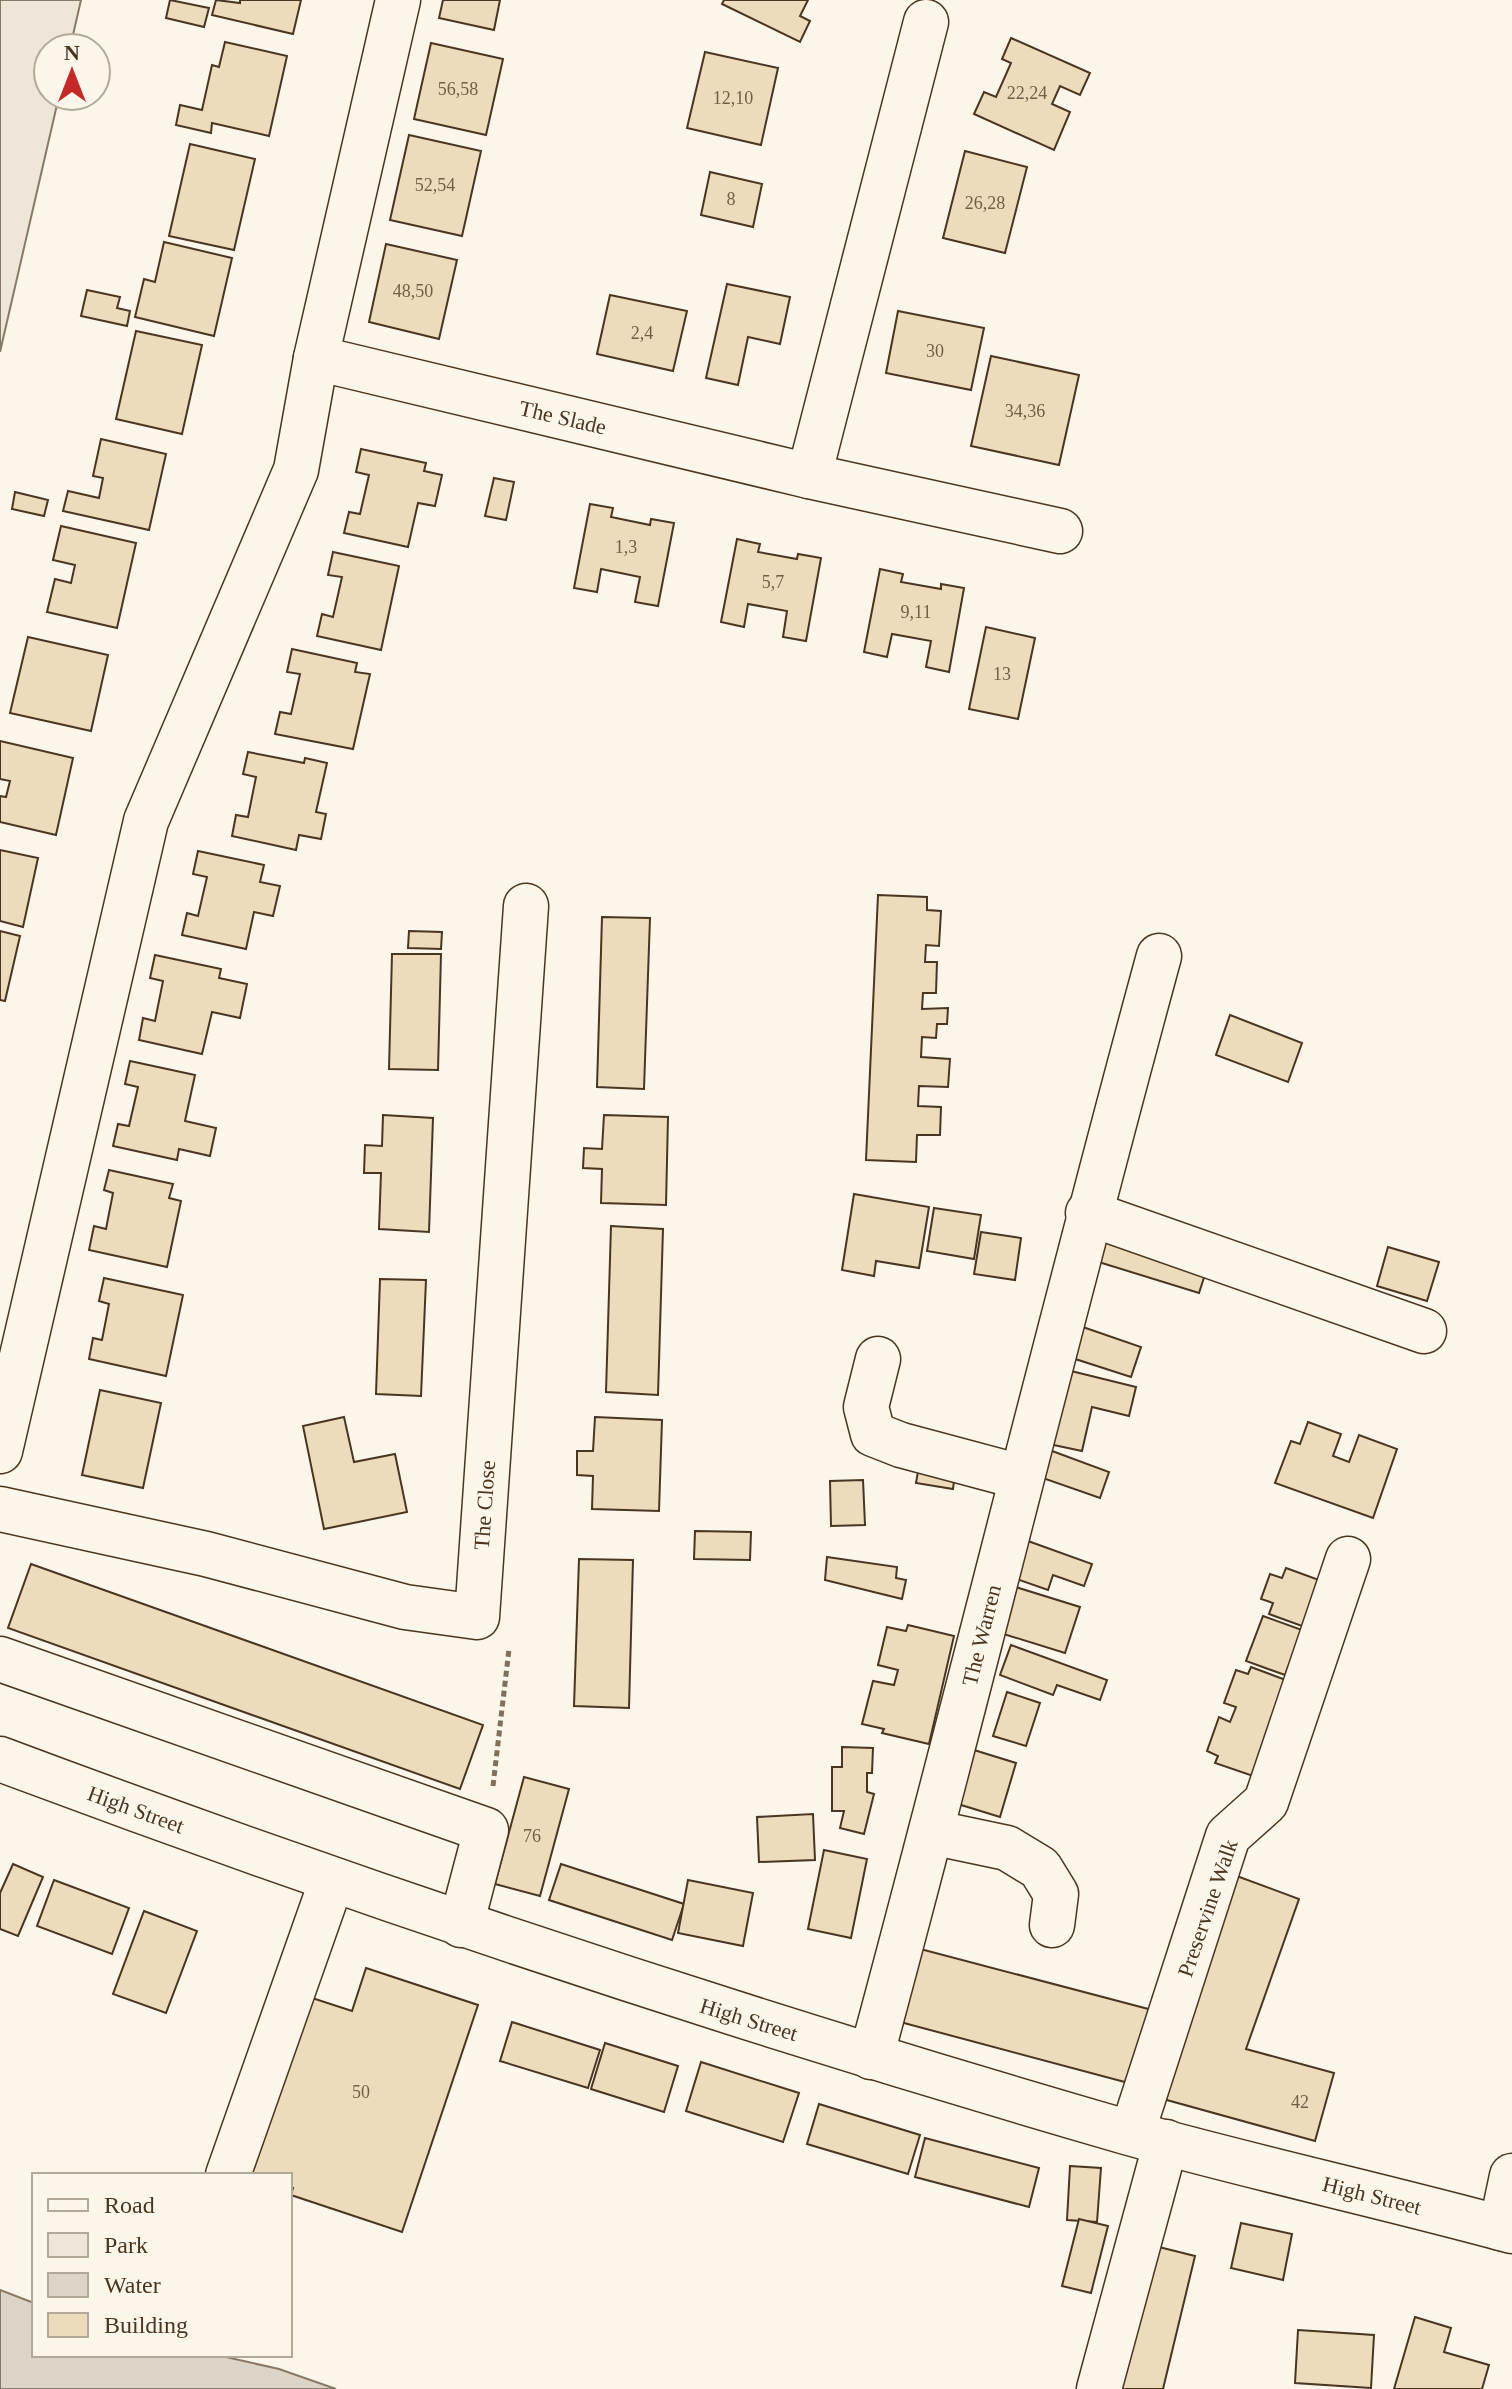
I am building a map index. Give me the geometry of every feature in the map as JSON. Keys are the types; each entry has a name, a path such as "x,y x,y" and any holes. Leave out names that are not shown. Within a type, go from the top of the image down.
{"street":[{"path":"0,1451 146,821 296,470 316,358 398,0"},
{"path":"809,476 926,22"},
{"name":"The Slade","path":"316,358 809,476 1060,531"},
{"name":"The Close","path":"0,1509 206,1554 405,1607 477,1617 526,906"},
{"name":"The Warren","path":"871,2057 1088,1213 1159,956"},
{"path":"1088,1213 1424,1331"},
{"path":"878,1359 866,1407 873,1434 901,1445 1021,1477"},
{"name":"Preservine Walk","path":"1099,2389 1149,2138 1228,1836 1266,1802 1348,1559"},
{"path":"0,1659 486,1830 461,1925"},
{"name":"High Street","path":"0,1759 461,1925 871,2057 1149,2138 1506,2230"},
{"path":"931,1832 1007,1848 1040,1868 1056,1894 1052,1925"},
{"path":"229,2173 332,1880"},
{"path":"1506,2230 1512,2176"}],"path":[{"path":"486,1830 498,1761 510,1639"}],"green space":[{"path":"0,0 81,0 74,32 32,32 32,112 55,112 0,352"}],"water":[{"path":"0,2290 32,2302 32,2357 226,2357 279,2369 336,2389 0,2389"}],"building":[{"path":"170,0 209,8 204,27 166,18"},
{"path":"216,0 240,3 240,0 301,0 293,34 212,15"},
{"path":"443,0 500,0 494,30 439,18"},
{"path":"724,0 808,0 800,16 810,21 800,42 722,4"},
{"path":"1011,38 1090,73 1080,95 1060,86 1052,104 1070,112 1054,150 974,114 984,92 996,97 1011,63 1002,59"},
{"path":"225,42 287,56 269,136 212,123 211,133 176,125 180,105 202,110 212,65 219,67"},
{"path":"431,43 503,59 486,135 414,119"},
{"path":"705,52 778,68 761,145 687,128"},
{"path":"409,135 481,151 462,236 390,220"},
{"path":"190,144 255,159 234,250 169,236"},
{"path":"965,151 1027,167 1005,253 943,238"},
{"path":"710,172 762,184 753,227 701,215"},
{"path":"164,242 232,258 214,336 135,317 144,279 155,282"},
{"path":"386,244 457,260 439,339 369,322"},
{"path":"727,284 790,297 780,344 748,337 738,385 706,378"},
{"path":"87,290 120,297 117,308 130,311 127,326 81,316"},
{"path":"610,295 687,311 673,371 597,354"},
{"path":"898,311 984,328 971,390 886,373"},
{"path":"136,331 202,345 182,434 116,419"},
{"path":"991,356 1079,375 1059,465 971,446"},
{"path":"101,439 166,454 149,530 63,511 68,491 99,498 103,478 93,476"},
{"path":"361,449 426,463 424,471 442,475 435,506 418,503 408,547 344,533 349,512 360,514 369,475 356,472"},
{"path":"494,478 514,482 506,520 485,516"},
{"path":"15,492 48,500 44,516 12,509"},
{"path":"590,504 613,508 611,517 650,525 651,519 674,523 658,606 635,602 640,577 601,569 597,592 574,588"},
{"path":"61,526 136,543 117,628 47,612 55,579 71,583 75,565 53,560"},
{"path":"737,539 760,544 758,552 797,559 798,554 821,558 806,641 783,637 787,611 748,604 744,627 721,622"},
{"path":"333,552 399,566 381,650 317,636 322,614 333,617 342,577 328,575"},
{"path":"880,569 903,574 901,582 941,589 941,584 964,588 949,672 926,667 931,641 892,634 887,657 864,652"},
{"path":"986,627 1035,638 1018,719 969,709"},
{"path":"28,637 108,655 91,731 10,713"},
{"path":"292,649 357,663 355,672 370,674 353,749 275,734 280,712 291,714 300,674 287,672"},
{"path":"0,741 73,758 56,835 0,822 0,796 6,797 10,781 0,779"},
{"path":"248,752 304,763 305,758 327,763 316,812 326,814 321,839 299,835 296,850 232,836 236,815 248,817 256,777 243,774"},
{"path":"0,850 38,858 23,927 0,921"},
{"path":"198,851 264,865 260,882 280,886 273,916 254,912 246,949 182,935 187,913 198,916 207,877 193,874"},
{"path":"878,895 927,897 927,910 941,911 939,946 926,945 925,962 937,962 936,993 923,993 922,1009 948,1008 947,1024 937,1024 936,1038 922,1037 921,1057 950,1059 948,1087 919,1086 918,1106 941,1107 940,1135 917,1135 916,1162 866,1160"},
{"path":"602,917 650,918 644,1089 597,1087"},
{"path":"0,931 20,936 5,1001 0,1000"},
{"path":"409,931 442,932 441,949 408,948"},
{"path":"392,954 441,954 438,1070 389,1069"},
{"path":"155,955 221,969 219,978 247,984 240,1018 212,1012 202,1054 139,1040 143,1018 155,1021 163,981 150,978"},
{"path":"1230,1015 1302,1043 1288,1082 1216,1055"},
{"path":"130,1061 195,1075 185,1121 216,1128 210,1156 179,1149 177,1160 113,1146 118,1124 129,1126 138,1087 125,1084"},
{"path":"383,1115 433,1118 429,1232 379,1229 381,1173 364,1173 365,1145 382,1146"},
{"path":"604,1115 668,1117 666,1205 601,1203 602,1169 583,1168 584,1148 602,1149"},
{"path":"109,1170 173,1184 169,1198 181,1201 167,1267 89,1250 94,1226 106,1229 113,1193 104,1190"},
{"path":"854,1194 929,1207 919,1268 876,1261 874,1276 842,1270"},
{"path":"934,1208 981,1215 974,1259 927,1251"},
{"path":"611,1226 663,1229 658,1395 606,1392"},
{"path":"1097,1231 1208,1265 1199,1293 1089,1259"},
{"path":"981,1232 1021,1238 1015,1280 974,1274"},
{"path":"1388,1247 1439,1262 1427,1301 1377,1286"},
{"path":"104,1278 183,1295 166,1376 89,1359 93,1338 102,1340 109,1304 99,1301"},
{"path":"380,1279 426,1280 421,1396 376,1394"},
{"path":"1077,1325 1141,1347 1131,1377 1066,1356"},
{"path":"1067,1370 1136,1387 1129,1416 1092,1407 1082,1451 1049,1444"},
{"path":"100,1390 161,1403 143,1488 82,1475"},
{"path":"344,1417 354,1462 395,1454 407,1512 324,1529 303,1426"},
{"path":"595,1417 662,1420 659,1511 592,1509 593,1476 577,1475 577,1451 593,1451"},
{"path":"1308,1422 1341,1434 1333,1456 1349,1462 1359,1435 1397,1449 1373,1518 1275,1483 1291,1441 1300,1444"},
{"path":"1044,1448 1109,1472 1100,1498 1034,1475"},
{"path":"920,1460 956,1466 953,1489 916,1483"},
{"path":"863,1480 865,1525 831,1526 830,1481"},
{"path":"695,1531 751,1532 750,1560 694,1559"},
{"path":"1028,1541 1092,1564 1084,1586 1053,1575 1048,1590 1014,1578"},
{"path":"827,1557 897,1567 896,1578 906,1580 902,1599 825,1580"},
{"path":"579,1559 633,1560 629,1708 574,1706"},
{"path":"31,1564 483,1725 460,1789 8,1628"},
{"path":"1286,1568 1330,1584 1313,1630 1269,1614 1273,1603 1261,1599 1270,1574 1282,1578"},
{"path":"1009,1585 1080,1607 1065,1653 994,1631"},
{"path":"1263,1616 1302,1630 1285,1675 1246,1661"},
{"path":"908,1625 954,1636 929,1744 882,1733 884,1729 862,1724 873,1681 894,1685 898,1670 878,1665 887,1627 906,1631"},
{"path":"1011,1645 1107,1680 1100,1700 1057,1685 1053,1695 1000,1675"},
{"path":"1251,1667 1294,1683 1259,1778 1215,1763 1218,1756 1207,1751 1219,1717 1230,1722 1236,1707 1224,1703 1236,1670 1248,1674"},
{"path":"1007,1692 1040,1703 1026,1746 993,1736"},
{"path":"842,1747 873,1748 872,1773 867,1773 867,1792 874,1794 864,1834 840,1828 844,1811 832,1811 832,1767 842,1767"},
{"path":"974,1750 1016,1763 1000,1817 958,1804"},
{"path":"524,1777 569,1789 540,1896 495,1884"},
{"path":"813,1814 815,1860 759,1862 757,1817"},
{"path":"824,1850 867,1859 851,1938 808,1929"},
{"path":"13,1864 43,1877 18,1936 0,1929 0,1893"},
{"path":"561,1864 684,1904 672,1940 549,1900"},
{"path":"1234,1875 1299,1899 1246,2049 1334,2073 1315,2141 1156,2097"},
{"path":"54,1880 129,1908 112,1954 37,1926"},
{"path":"688,1880 753,1893 743,1946 678,1933"},
{"path":"144,1911 197,1931 166,2013 113,1994"},
{"path":"909,1946 1156,2011 1136,2085 889,2019"},
{"path":"366,1968 478,2005 402,2232 292,2195 292,2173 247,2172 306,1996 352,2011"},
{"path":"512,2022 600,2050 588,2088 500,2061"},
{"path":"605,2043 678,2066 664,2112 591,2089"},
{"path":"701,2062 799,2093 783,2142 686,2111"},
{"path":"819,2104 920,2135 908,2174 807,2144"},
{"path":"925,2138 1039,2168 1029,2207 915,2177"},
{"path":"1070,2166 1101,2168 1097,2222 1067,2220"},
{"path":"1079,2219 1108,2226 1091,2293 1062,2286"},
{"path":"1241,2223 1292,2234 1283,2280 1231,2268"},
{"path":"1143,2243 1195,2256 1163,2389 1107,2389"},
{"path":"1415,2317 1451,2328 1444,2352 1489,2365 1482,2389 1394,2389"},
{"path":"1298,2330 1374,2335 1371,2388 1295,2383"}]}
